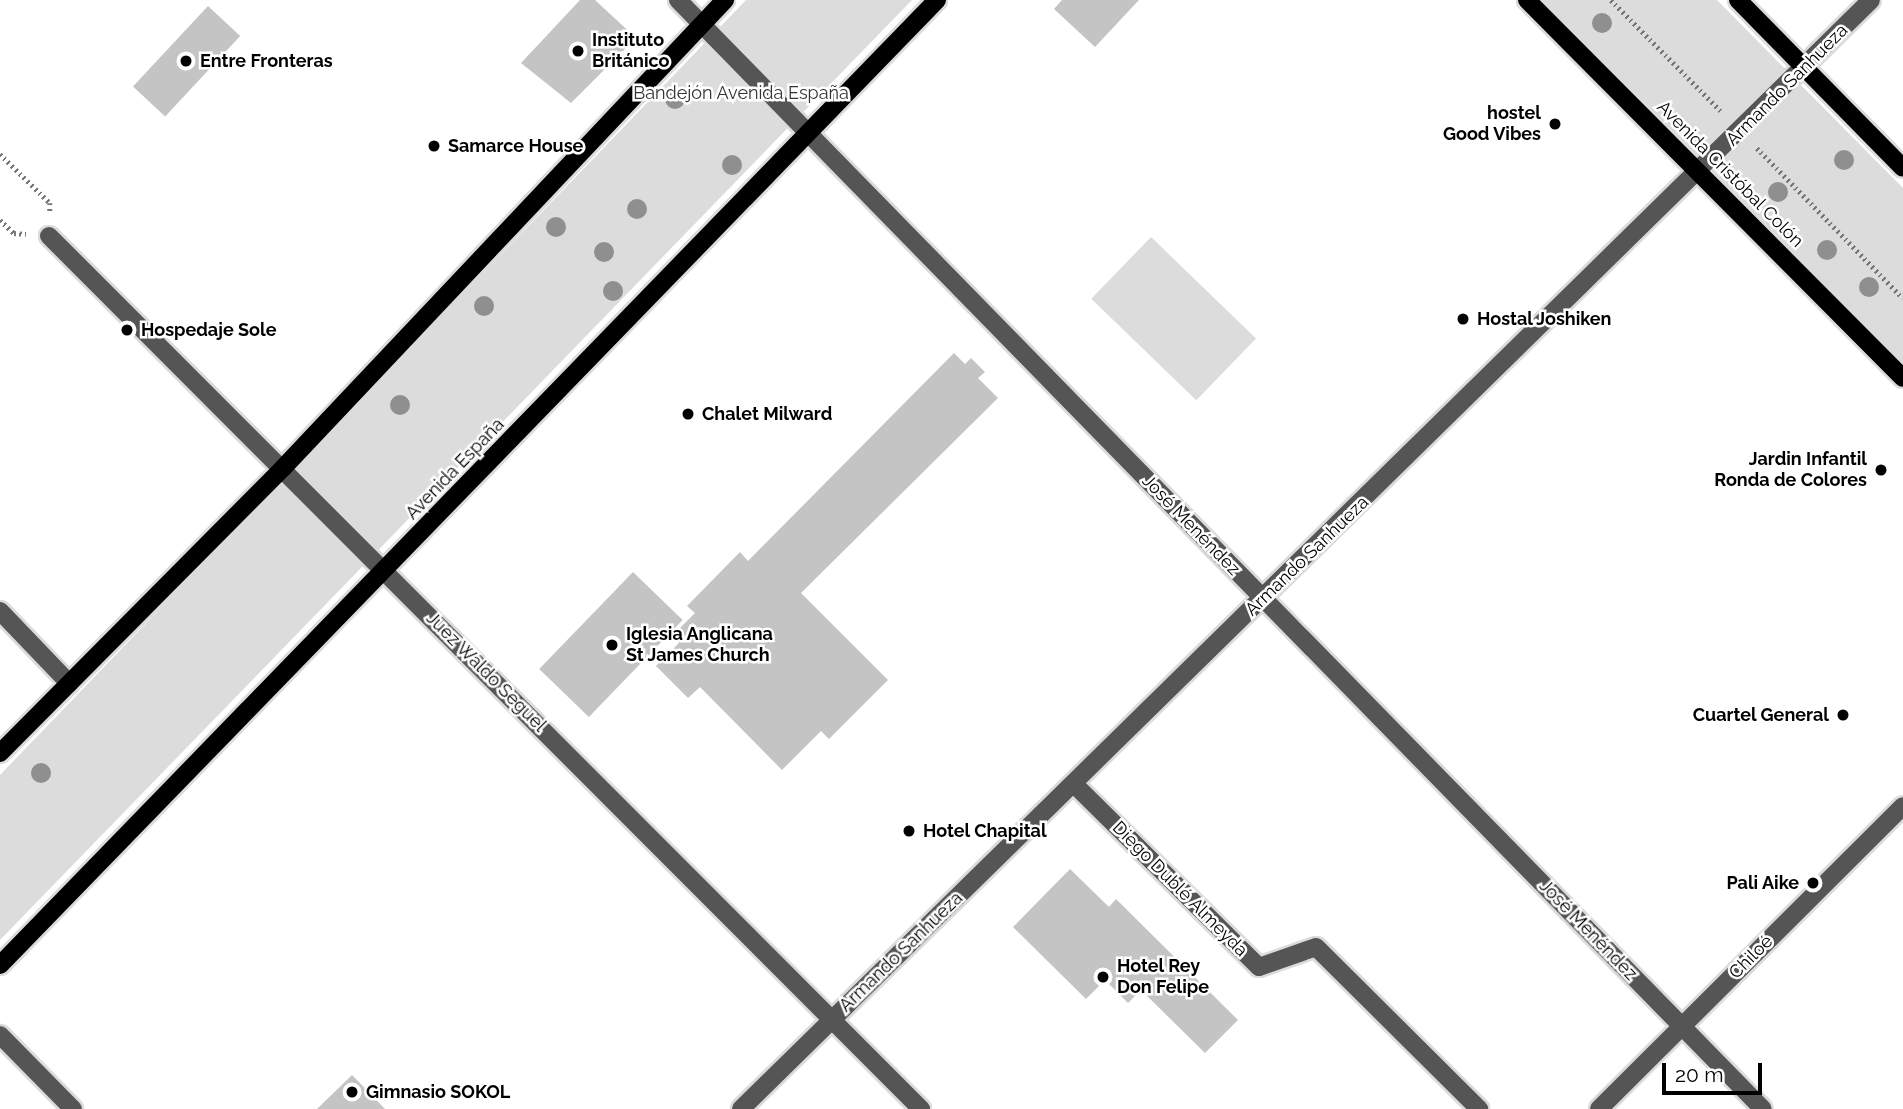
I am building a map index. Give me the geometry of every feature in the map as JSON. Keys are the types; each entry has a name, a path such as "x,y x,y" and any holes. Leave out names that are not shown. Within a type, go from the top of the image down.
{"main road":[{"path":"0,752 283,468 725,0"},
{"name":"Avenida España","path":"0,965 810,135 937,0"},
{"name":"Avenida Cristóbal Colón","path":"1527,0 1903,378"},
{"path":"1738,0 1903,168"}],"street":[{"name":"José Menéndez","path":"677,0 1763,1109"},
{"name":"Armando Sanhueza","path":"741,1109 1700,173 1871,0"},
{"name":"Juez Waldo Seguel","path":"49,236 921,1109"},
{"path":"0,611 69,683"},
{"name":"Diego Dublé Almeyda","path":"1074,784 1259,967 1316,947 1479,1109"},
{"name":"Chiloé","path":"1599,1109 1903,806"},
{"path":"0,1035 73,1109"}],"path":[{"path":"0,154 50,203 49,236"}],"green space":[{"name":"Bandejón Avenida España","path":"746,0 912,0 0,940 0,775"},
{"path":"1530,0 1717,0 1903,188 1903,382"},
{"path":"1151,237 1256,338 1196,400 1091,299"}],"building":[{"name":"Instituto Británico","path":"580,0 595,0 636,38 571,103 521,63"},
{"path":"1062,0 1139,0 1095,47 1054,9"},
{"name":"Entre Fronteras","path":"208,6 240,36 165,116 133,86"},
{"path":"954,353 965,364 971,358 985,372 978,378 998,398 801,593 888,680 829,739 821,731 782,770 700,687 688,698 656,666 679,643 673,635 695,613 687,606 740,552 748,561"},
{"name":"Iglesia Anglicana St James Church","path":"633,572 683,620 589,717 539,669"},
{"path":"1070,869 1109,907 1116,899 1238,1020 1205,1053 1141,990 1128,1003 1105,980 1086,999 1013,927"},
{"name":"Gimnasio SOKOL","path":"352,1075 385,1109 317,1109"}],"place":[{"name":"Instituto Británico","path":"578,51"},
{"name":"Entre Fronteras","path":"186,61"},
{"name":"hostel Good Vibes","path":"1555,124"},
{"name":"Samarce House","path":"434,146"},
{"name":"Hostal Joshiken","path":"1463,319"},
{"name":"Hospedaje Sole","path":"127,330"},
{"name":"Chalet Milward","path":"688,414"},
{"name":"Jardin Infantil Ronda de Colores","path":"1881,470"},
{"name":"Iglesia Anglicana St James Church","path":"612,645"},
{"name":"Cuartel General","path":"1843,715"},
{"name":"Hotel Chapital","path":"909,831"},
{"name":"Pali Aike","path":"1813,883"},
{"name":"Hotel Rey Don Felipe","path":"1103,977"},
{"name":"Gimnasio SOKOL","path":"352,1092"}]}
